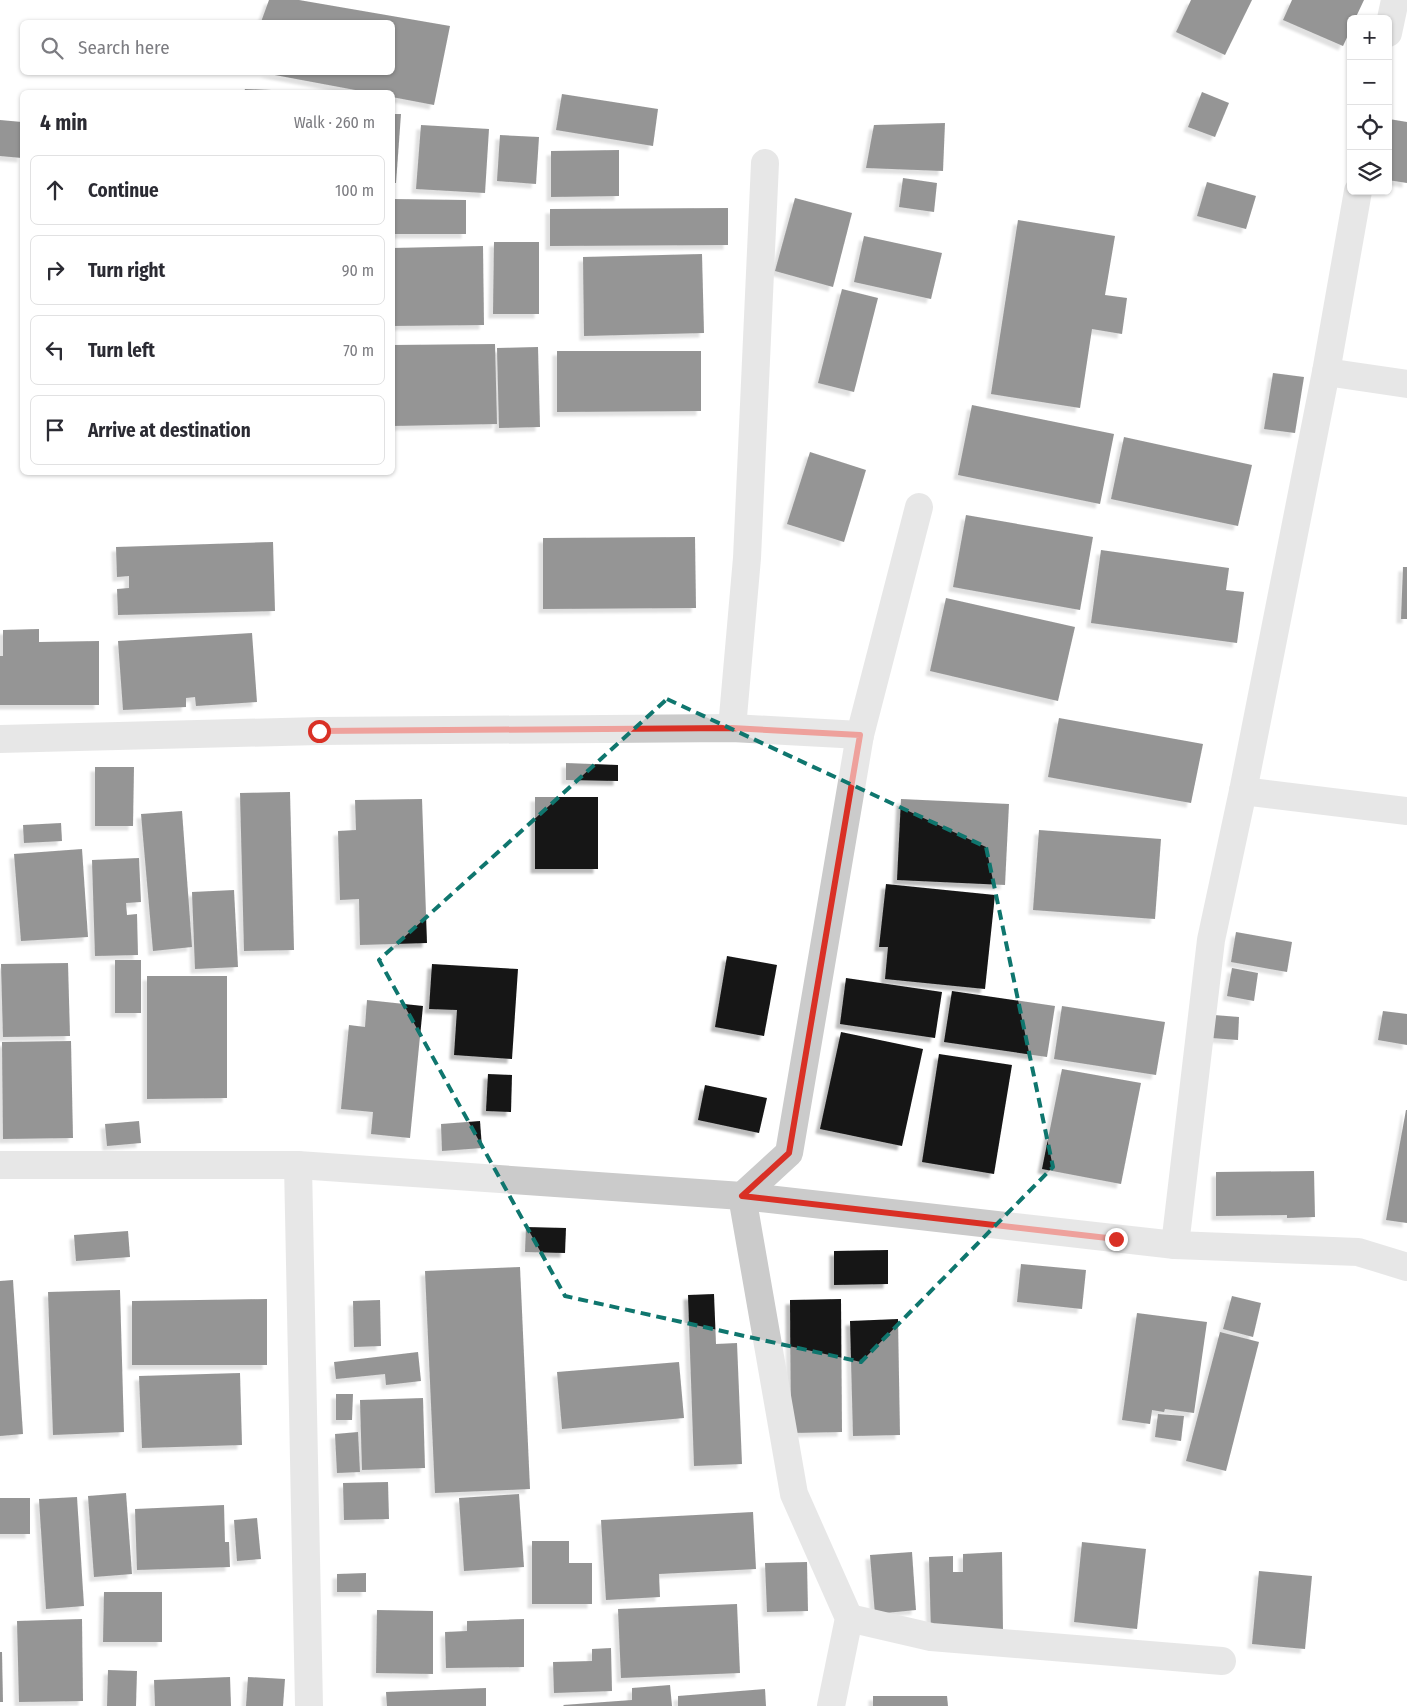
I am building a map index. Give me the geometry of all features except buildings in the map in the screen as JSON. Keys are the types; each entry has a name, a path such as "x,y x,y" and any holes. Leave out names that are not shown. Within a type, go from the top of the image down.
{"street":[{"path":"1392,15 1395,0"},
{"path":"732,728 747,558 764,163"},
{"path":"1175,1245 1211,940 1243,791 1326,372 1357,195"},
{"path":"1326,372 1407,384"},
{"path":"742,1196 789,1153 860,735 919,507"},
{"path":"0,739 319,731 732,728 860,735"},
{"path":"1243,791 1407,811"},
{"path":"0,1165 298,1165 742,1196 1175,1245 1358,1252 1407,1267"},
{"path":"298,1165 309,1706"},
{"path":"742,1196 794,1494 850,1618 831,1706"},
{"path":"850,1618 931,1637 1222,1661"}],"highlighted area":[{"path":"667,699 986,847 1053,1167 861,1362 565,1296 379,960"}],"route":[{"path":"319,731 732,728 860,735 789,1153 742,1196 1116,1239"}]}
